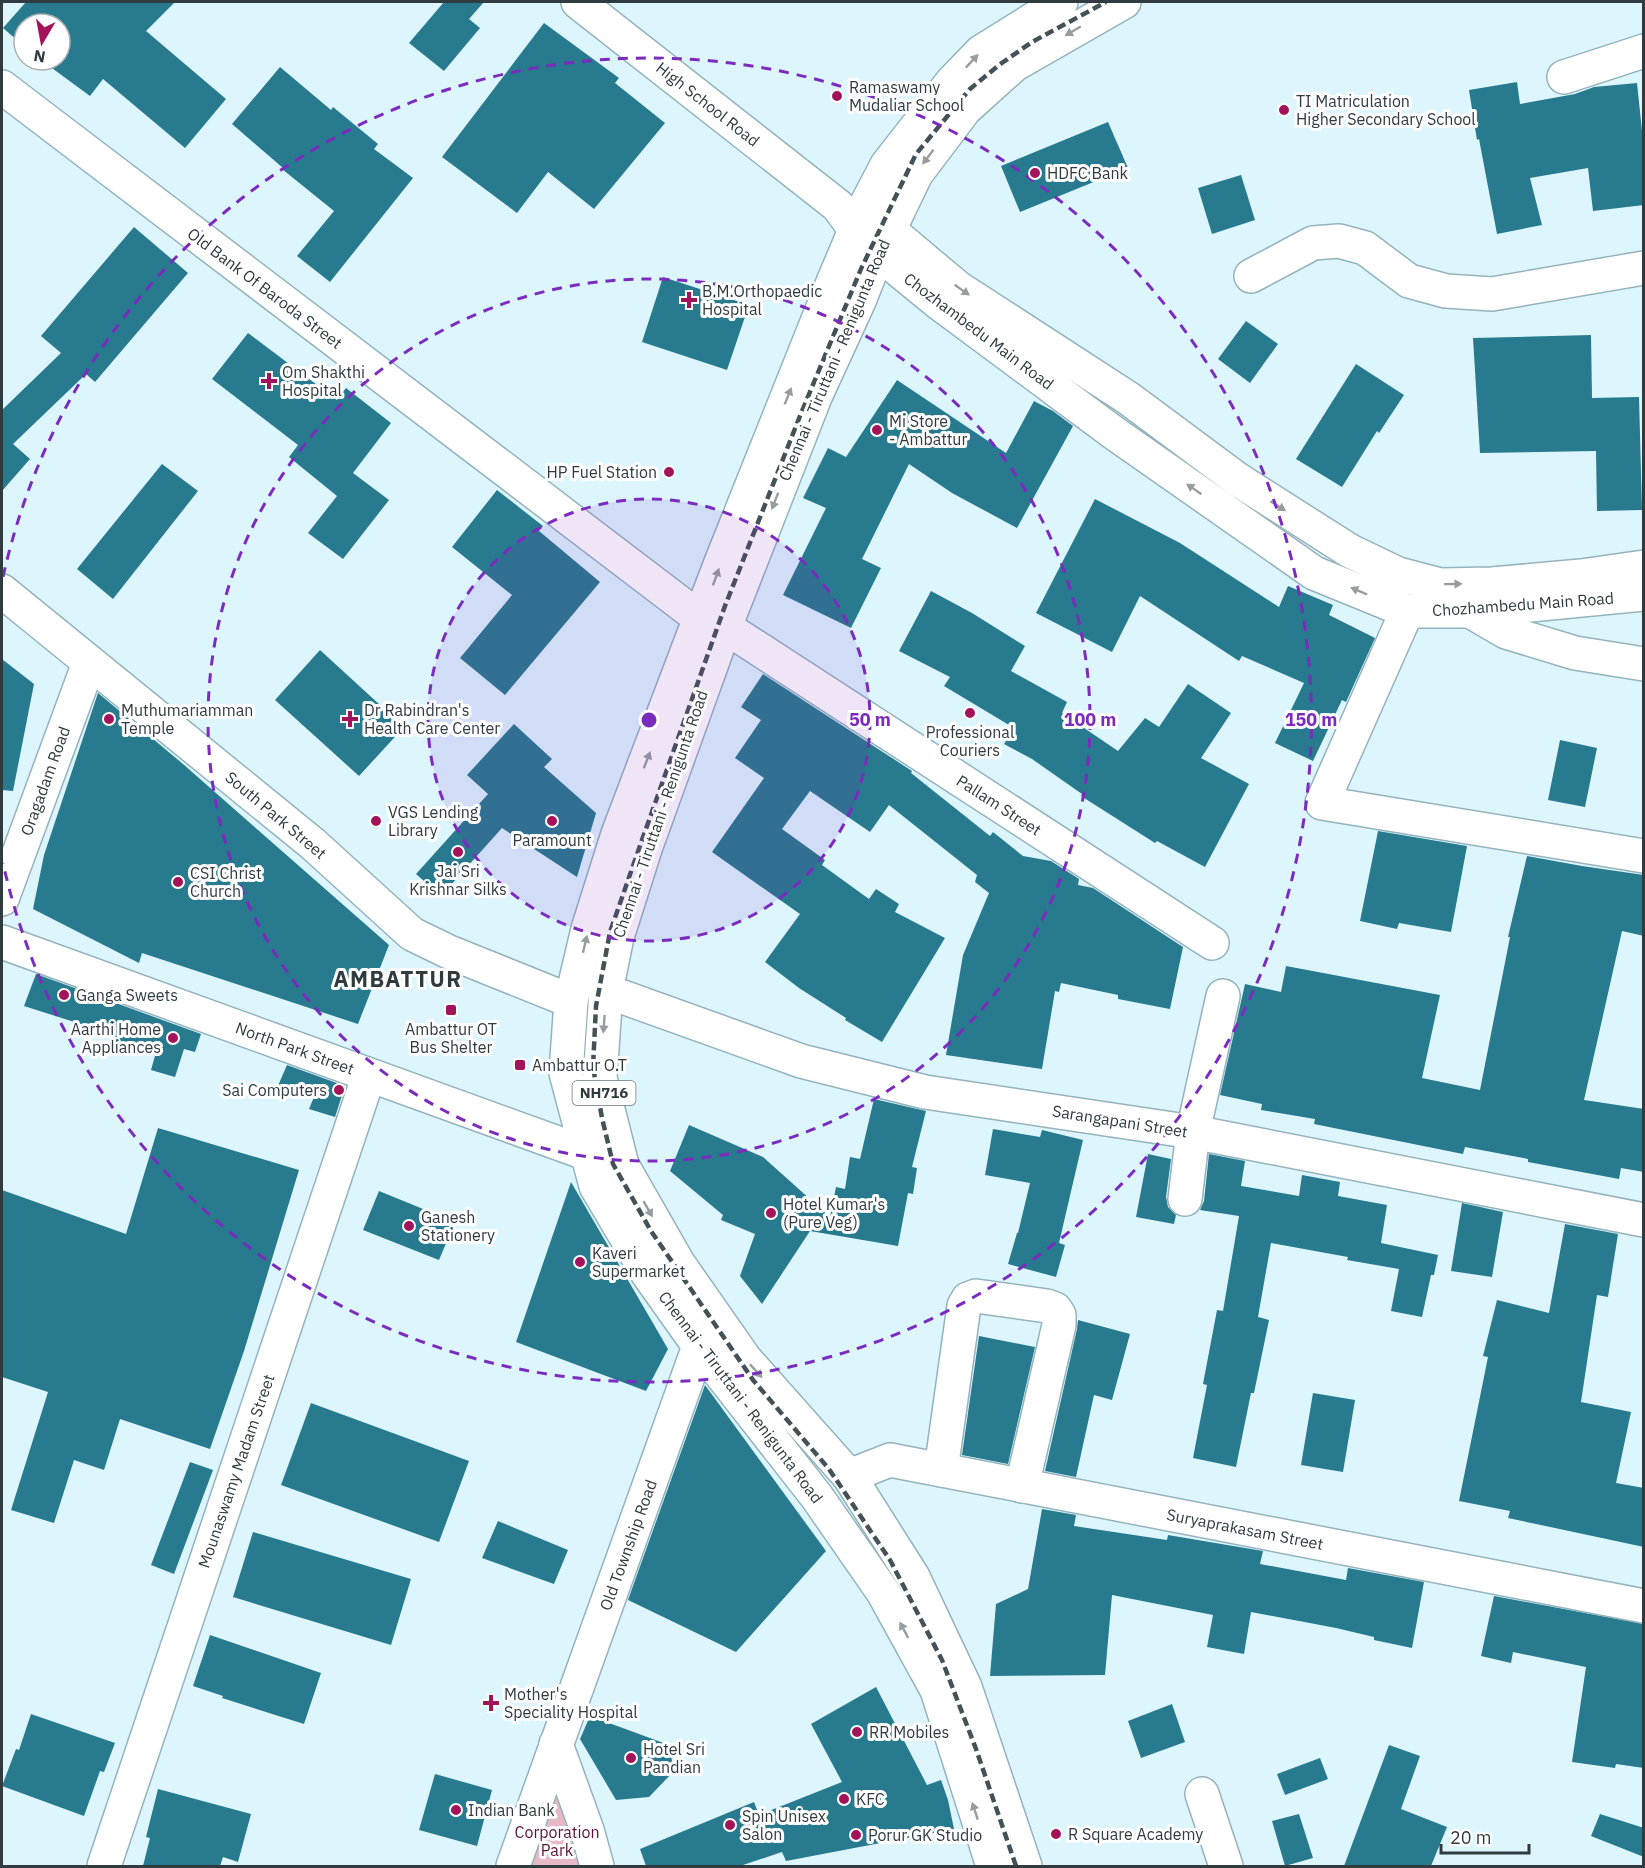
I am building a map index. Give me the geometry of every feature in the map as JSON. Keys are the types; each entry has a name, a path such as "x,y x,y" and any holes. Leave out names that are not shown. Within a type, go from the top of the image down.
{"main road":[{"name":"High School Road","path":"578,2 865,226"},
{"name":"Chennai - Tiruttani - Renigunta Road","path":"1025,1866 965,1687 913,1577 849,1476 745,1359 678,1263 622,1165 600,1078 606,991 617,937 713,623 720,565 773,432 865,226 887,165 952,82 981,52 1061,2"},
{"name":"Chennai - Tiruttani - Renigunta Road","path":"865,226 916,174 965,109 1014,65 1124,2"},
{"path":"1564,77 1644,51"},
{"name":"Old Bank Of Baroda Street","path":"2,87 713,623"},
{"name":"Chozhambedu Main Road","path":"865,226 1128,398 1236,479 1350,551 1398,574 1440,585 1492,584 1581,576 1644,567"},
{"name":"Chozhambedu Main Road","path":"865,226 939,303 1105,426 1314,573 1407,611 1470,611 1644,594"},
{"path":"1251,276 1313,243 1339,241 1365,248 1409,281 1446,291 1492,294 1644,268"},
{"name":"South Park Street","path":"2,591 313,844 412,934 449,952 571,1001"},
{"path":"1407,611 1322,803 1644,856"},
{"path":"1470,611 1506,632 1575,653 1644,664"},
{"name":"Chennai - Tiruttani - Renigunta Road","path":"713,623 618,834 588,928 571,1001 566,1073 596,1186 648,1274 699,1346 817,1497 883,1592 936,1690 993,1866"},
{"name":"Pallam Street","path":"713,623 1212,943"},
{"name":"Oragadam Road","path":"2,899 89,663"},
{"name":"North Park Street","path":"2,942 588,1154"},
{"name":"Sarangapani Street","path":"606,991 801,1061 926,1092 1193,1132 1644,1220"},
{"path":"1185,1199 1193,1132 1223,996"},
{"name":"Mounaswamy Madam Street","path":"104,1866 369,1075"},
{"path":"941,1470 964,1305 968,1299 976,1296 1047,1306 1055,1309 1059,1315 1059,1325 1022,1486"},
{"name":"Old Township Road","path":"513,1866 699,1346"},
{"name":"Suryaprakasam Street","path":"849,1476 890,1460 1644,1606"},
{"path":"556,1744 587,1830 597,1866"},
{"path":"1202,1794 1226,1866"}],"green space":[{"name":"Corporation Park","path":"559,1774 590,1866 522,1866"}],"building":[{"path":"26,2 175,2 146,31 226,99 185,148 103,79 90,96 57,72 72,72 72,12 17,12"},
{"path":"444,2 484,2 469,19 480,28 444,71 409,43"},
{"path":"12,18 12,36 3,28"},
{"path":"544,23 619,78 615,83 665,123 594,209 548,172 517,213 442,157"},
{"path":"280,67 331,110 333,107 378,144 374,149 413,178 330,282 297,256 334,211 232,124"},
{"path":"1517,82 1520,104 1575,94 1594,87 1637,83 1644,150 1644,205 1593,211 1588,168 1530,178 1542,225 1497,234 1469,90"},
{"path":"1108,122 1128,168 1020,212 1001,166"},
{"path":"1241,175 1255,220 1212,234 1198,188"},
{"path":"134,227 188,273 95,382 86,374 13,444 30,459 2,491 2,410 61,353 41,336"},
{"path":"663,277 749,305 727,370 642,342"},
{"path":"1246,321 1278,344 1250,383 1218,359"},
{"path":"248,333 337,400 346,388 391,423 353,473 389,500 343,559 308,533 337,496 289,457 298,445 212,379"},
{"path":"1591,335 1592,398 1639,397 1642,510 1597,511 1596,451 1480,453 1473,338"},
{"path":"1356,364 1404,395 1379,433 1377,431 1342,487 1296,459"},
{"path":"897,380 1006,453 1034,401 1053,411 1073,426 1017,528 952,493 909,464 862,559 881,568 851,628 783,595 826,508 803,498 828,448 846,457"},
{"path":"162,464 198,491 113,599 77,569"},
{"path":"497,490 543,526 539,531 600,582 505,695 460,658 512,595 452,547"},
{"path":"1095,499 1180,543 1279,607 1288,586 1333,605 1329,615 1375,638 1346,702 1342,700 1313,761 1275,743 1304,683 1242,656 1239,661 1140,596 1112,652 1036,613"},
{"path":"931,591 1025,646 1011,671 1067,702 1062,713 1118,751 1145,718 1159,727 1188,684 1231,713 1201,758 1249,784 1205,867 1157,841 1155,843 1081,796 1082,794 1032,759 1004,744 1014,728 944,686 950,677 899,651"},
{"path":"320,650 404,727 359,776 275,700"},
{"path":"2,659 34,684 13,791 2,790"},
{"path":"763,674 912,771 911,773 990,836 993,832 1023,856 1051,861 1079,879 1078,885 1093,888 1183,947 1170,1009 1118,999 1118,995 1061,983 1059,992 1055,991 1042,1069 946,1055 963,955 989,893 975,882 977,875 889,805 870,832 810,791 782,829 825,860 822,865 869,899 876,889 899,904 895,912 945,938 882,1042 845,1020 846,1018 799,988 765,962 800,914 712,852 764,778 735,758 761,720 741,707"},
{"name":"CSI Christ Church","path":"98,693 183,764 389,945 358,1024 142,953 139,963 33,909 44,855"},
{"path":"514,724 552,759 544,767 596,813 577,877 502,828 441,896 416,874 488,794 467,775"},
{"path":"1560,740 1597,748 1585,807 1548,800"},
{"path":"1378,831 1467,846 1451,932 1399,923 1397,929 1360,921"},
{"path":"1527,856 1644,875 1644,936 1622,931 1584,1100 1644,1109 1644,1172 1621,1168 1619,1179 1528,1162 1528,1159 1465,1147 1463,1154 1314,1124 1315,1119 1261,1110 1262,1104 1220,1095 1245,984 1281,992 1286,966 1440,995 1422,1078 1480,1090 1510,937 1508,937"},
{"path":"36,974 201,1034 195,1052 184,1049 175,1077 151,1070 156,1052 88,1032 90,1027 24,1006"},
{"path":"287,1065 345,1086 335,1117 309,1109 314,1097 277,1088"},
{"path":"874,1099 926,1111 912,1167 917,1168 913,1194 908,1193 898,1246 810,1231 762,1304 740,1276 755,1234 721,1220 723,1215 670,1171 689,1125 763,1157 830,1217 836,1187 845,1189 850,1157 860,1159"},
{"path":"158,1128 299,1170 244,1351 210,1449 120,1419 104,1470 74,1460 54,1523 11,1510 48,1392 2,1377 2,1190 126,1234"},
{"path":"993,1129 1040,1137 1042,1130 1083,1140 1059,1243 1065,1245 1056,1277 1008,1264 1030,1183 985,1175"},
{"path":"1148,1154 1171,1159 1166,1197 1168,1207 1176,1215 1174,1224 1136,1217"},
{"path":"1209,1154 1245,1161 1241,1186 1299,1196 1302,1175 1340,1182 1338,1196 1387,1205 1381,1243 1438,1255 1422,1317 1391,1311 1399,1269 1271,1243 1258,1317 1269,1320 1236,1467 1193,1458 1207,1385 1203,1384 1217,1310 1223,1311 1239,1216 1200,1210 1204,1201"},
{"name":"Kaveri Supermarket","path":"571,1182 668,1349 646,1391 516,1342"},
{"name":"Ganesh Stationery","path":"379,1191 455,1222 439,1260 363,1230"},
{"path":"1462,1203 1503,1212 1492,1277 1451,1271"},
{"path":"1565,1224 1618,1234 1608,1297 1597,1295 1581,1402 1631,1412 1616,1483 1644,1488 1644,1547 1508,1518 1510,1511 1459,1501 1488,1357 1483,1356 1497,1300 1549,1313"},
{"path":"1078,1320 1130,1334 1112,1400 1094,1395 1076,1477 1045,1471"},
{"path":"979,1336 1035,1347 1008,1464 962,1455"},
{"path":"705,1385 826,1551 736,1652 628,1600"},
{"path":"1313,1393 1355,1400 1343,1472 1301,1465"},
{"path":"311,1403 469,1461 439,1542 281,1485"},
{"path":"190,1462 213,1470 174,1574 151,1565"},
{"path":"1042,1509 1076,1515 1074,1526 1167,1540 1168,1535 1263,1551 1260,1564 1346,1580 1348,1568 1424,1582 1412,1648 1374,1640 1374,1637 1336,1628 1251,1612 1244,1654 1207,1647 1213,1615 1112,1595 1105,1675 990,1676 996,1604 1028,1589"},
{"path":"498,1521 568,1550 554,1584 482,1558"},
{"path":"253,1532 411,1579 391,1645 233,1597"},
{"path":"1494,1596 1644,1624 1644,1768 1616,1764 1615,1768 1572,1762 1586,1667 1513,1652 1511,1663 1481,1656"},
{"path":"210,1635 321,1673 304,1724 222,1698 223,1696 193,1686"},
{"path":"876,1687 927,1785 941,1780 954,1829 786,1861 782,1852 740,1866 646,1866 640,1849 754,1802 759,1815 842,1782 811,1724"},
{"path":"1172,1704 1185,1742 1141,1758 1128,1721"},
{"path":"31,1714 115,1743 104,1772 100,1771 84,1816 2,1786 16,1749 19,1750"},
{"name":"Hotel Sri Pandian","path":"590,1716 669,1745 674,1771 649,1797 616,1800 580,1739"},
{"path":"1389,1745 1420,1756 1401,1809 1447,1827 1431,1866 1344,1866"},
{"path":"1320,1758 1328,1779 1285,1795 1277,1774"},
{"name":"Indian Bank","path":"435,1774 492,1790 477,1846 419,1830"},
{"path":"158,1789 251,1814 238,1862 223,1857 220,1866 143,1866 150,1838 146,1837"},
{"path":"1299,1814 1313,1858 1285,1866 1272,1821"},
{"path":"1600,1814 1644,1828 1644,1857 1591,1836"}],"railway":[{"path":"1016,1866 976,1749 942,1660 890,1560 829,1469 753,1380 651,1231 613,1164 593,1067 596,1006 610,932 642,840 725,606 800,416 861,269 916,154 970,89 999,65 1032,42 1106,2"}],"place":[{"name":"Ramaswamy Mudaliar School","path":"837,96"},
{"name":"TI Matriculation Higher Secondary School","path":"1284,110"},
{"name":"HDFC Bank","path":"1035,173"},
{"name":"B.M.Orthopaedic Hospital","path":"689,300"},
{"name":"Om Shakthi Hospital","path":"269,381"},
{"name":"Mi Store - Ambattur","path":"877,430"},
{"name":"HP Fuel Station","path":"669,472"},
{"name":"Professional Couriers","path":"970,713"},
{"name":"Muthumariamman Temple","path":"109,719"},
{"name":"Dr Rabindran's Health Care Center","path":"350,719"},
{"name":"VGS Lending Library","path":"376,821"},
{"name":"Paramount","path":"552,821"},
{"name":"Jai Sri Krishnar Silks","path":"458,852"},
{"name":"CSI Christ Church","path":"178,882"},
{"name":"Ganga Sweets","path":"64,995"},
{"name":"Ambattur OT Bus Shelter","path":"451,1010"},
{"name":"Aarthi Home Appliances","path":"173,1038"},
{"name":"Ambattur O.T","path":"520,1065"},
{"name":"Sai Computers","path":"339,1090"},
{"name":"Hotel Kumar's (Pure Veg)","path":"771,1213"},
{"name":"Ganesh Stationery","path":"409,1226"},
{"name":"Kaveri Supermarket","path":"580,1262"},
{"name":"Mother's Speciality Hospital","path":"491,1703"},
{"name":"RR Mobiles","path":"857,1732"},
{"name":"Hotel Sri Pandian","path":"631,1758"},
{"name":"KFC","path":"844,1799"},
{"name":"Indian Bank","path":"456,1810"},
{"name":"Spin Unisex Salon","path":"730,1825"},
{"name":"R Square Academy","path":"1056,1834"},
{"name":"Porur GK Studio","path":"856,1835"}],"district":[{"name":"AMBATTUR","path":"398,979"}]}
